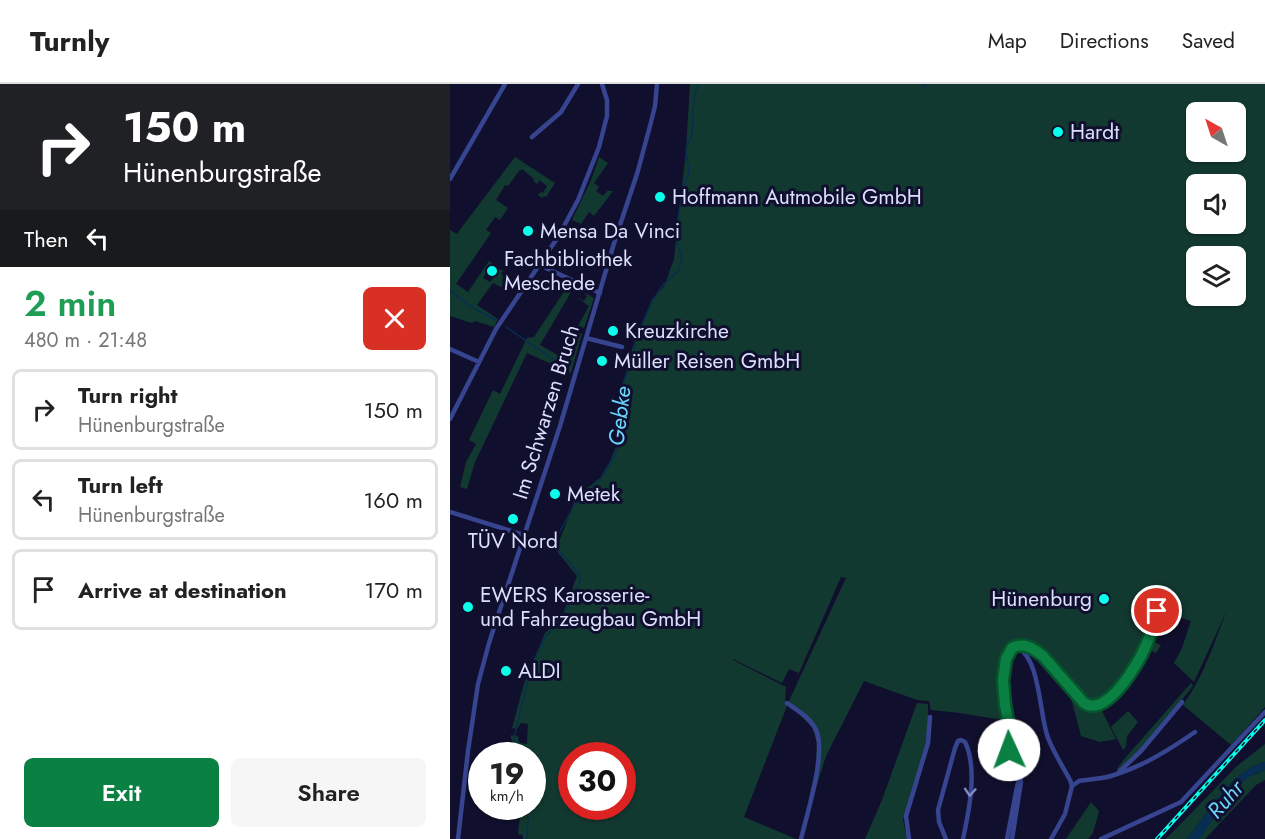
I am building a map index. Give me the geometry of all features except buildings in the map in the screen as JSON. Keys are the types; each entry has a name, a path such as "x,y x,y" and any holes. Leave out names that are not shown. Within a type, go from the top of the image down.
{"street":[{"path":"450,179 505,84"},
{"path":"532,137 561,112 578,84"},
{"path":"450,419 452,411 499,325 571,215 588,178 607,116 607,100 602,84"},
{"name":"Im Schwarzen Bruch","path":"458,839 472,715 478,684 560,426 650,126 657,84"},
{"path":"540,264 600,293"},
{"path":"586,338 622,347"},
{"path":"450,349 479,362"},
{"path":"450,512 524,535"},
{"path":"1012,839 1018,782 1004,699 1003,675 1007,655 1015,646 1032,648 1043,656 1084,703 1090,707 1096,706 1113,695 1140,658 1154,626 1158,608"},
{"path":"1024,648 1034,672 1047,736 1068,775 1071,786 1065,814 1051,839"},
{"path":"788,702 814,725 820,744 819,764 801,839"},
{"path":"1117,774 1141,751 1182,702"},
{"path":"1101,839 1181,802 1265,711"},
{"path":"909,839 906,816 928,743 930,717"},
{"path":"1071,786 1079,781 1117,774 1150,760 1195,732"},
{"path":"946,839 939,822 939,805 958,741 963,741 967,746 970,763 971,793 963,839"},
{"path":"1068,775 1079,781"},
{"path":"1007,839 1018,782"}],"green space":[{"path":"690,84 1265,84 1265,707 1231,745 1183,705 1203,671 1227,610 1194,682 1174,663 1191,621 1182,618 1176,625 1173,625 1176,612 1170,609 1163,613 1154,642 1161,645 1156,653 1143,646 1125,677 1100,703 1088,699 1043,651 1025,641 1007,645 1000,677 1002,720 931,710 929,701 917,700 864,681 826,756 800,839 815,771 817,743 812,727 788,703 744,817 796,839 523,839 523,835 518,834 520,820 546,820 546,742 527,742 528,724 521,723 517,729 512,728 524,684 545,633 561,619 577,576 556,550 576,497 600,478 619,440 616,412 632,349 652,299 664,287 674,259 686,151","holes":["841,577 846,578 788,703 785,702 786,687 733,659 782,683 789,669 799,673"]},
{"path":"515,157 555,183 546,197 542,198 538,195 543,193 547,186 539,180 538,184 533,181 534,179 522,169 508,186 505,185 496,200 508,208 500,220 495,217 486,230 491,233 456,284 468,292 489,261 492,263 483,278 490,282 500,269 503,271 501,274 503,275 502,287 493,283 477,305 498,319 494,327 450,316 450,230 457,234"},
{"path":"599,157 608,163 594,183 599,187 596,191 603,196 608,190 613,191 594,216 589,212 581,224 572,220"},
{"path":"567,287 571,289 570,294 540,345 561,357 575,331 582,334 571,373 527,353 475,462 467,489 460,487 466,462 476,444 469,440 493,390 500,394 527,338 534,337"},
{"path":"585,293 594,298 584,328 578,326 589,306 576,297 584,301 587,296"},
{"path":"1059,676 1089,709 1101,709 1116,739 1100,742 1081,736 1071,698 1056,678"},
{"path":"1191,683 1193,685 1190,690 1147,742 1119,770 1117,769 1126,757"},
{"path":"917,703 928,704 928,737 903,820 907,839 865,839 882,800"},
{"path":"1128,711 1138,722 1127,736 1126,747 1123,750 1111,727"},
{"path":"511,735 519,737 519,742 513,742"},
{"path":"1265,744 1265,762 1252,767 1230,784 1187,839 1166,839 1237,766"},
{"path":"1265,770 1265,780 1256,785 1205,839 1199,839 1239,786 1248,777"},
{"path":"1091,802 1099,811 1093,833 1088,839 1066,839"}],"water":[{"name":"Ruhr","path":"1265,762 1265,770 1250,777 1235,790 1199,839 1187,839 1230,784 1252,767"}],"waterway":[{"name":"Gebke","path":"516,742 514,739 532,664 545,637 563,620 580,583 580,576 554,542 574,506 600,480 614,457 620,441 621,427 618,396 632,360 636,338 653,300 664,284 679,269 681,263 676,239 677,224 683,189 689,172 686,151 692,134 694,97 698,84"},
{"path":"921,84 925,87"},
{"path":"450,290 468,305 496,320"},
{"path":"506,327 562,365 570,366"},
{"name":"Gebke","path":"527,839 528,820"}],"railway":[{"path":"1157,839 1265,720"}],"place":[{"name":"Hardt","path":"1058,132"},
{"name":"Hoffmann Autmobile GmbH","path":"660,197"},
{"name":"Mensa Da Vinci","path":"528,231"},
{"name":"Fachbibliothek Meschede","path":"492,271"},
{"name":"Kreuzkirche","path":"613,331"},
{"name":"Müller Reisen GmbH","path":"602,361"},
{"name":"Metek","path":"555,494"},
{"name":"TÜV Nord","path":"513,519"},
{"name":"Hünenburg","path":"1104,599"},
{"name":"EWERS Karosserie- und Fahrzeugbau GmbH","path":"468,607"},
{"name":"ALDI","path":"506,671"}],"route":[{"path":"1009,750 1006,734 1009,726 1003,680 1006,659 1012,648 1022,645 1035,650 1043,656 1084,703 1090,707 1096,706 1113,695 1140,658 1154,626 1157,611"}]}
